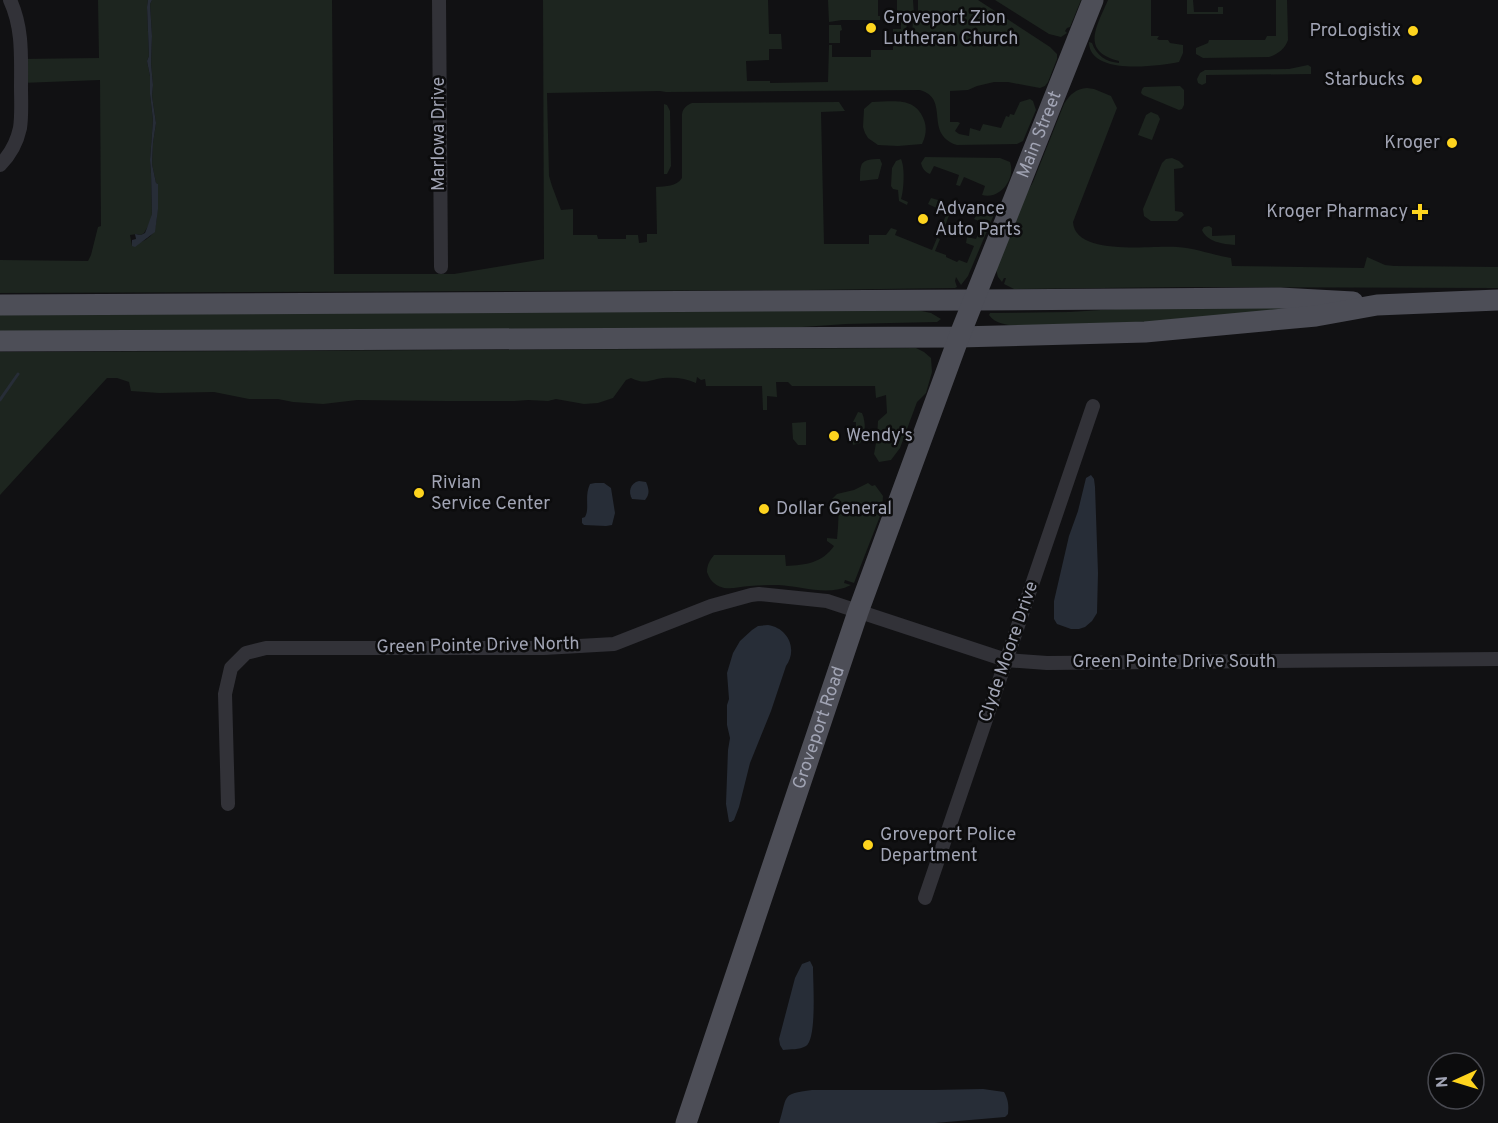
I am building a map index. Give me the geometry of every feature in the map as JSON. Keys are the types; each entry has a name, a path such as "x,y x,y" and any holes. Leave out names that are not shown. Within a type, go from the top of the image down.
{"main road":[{"name":"Main Street","path":"959,337 1094,0"},
{"path":"0,304 1280,298 1377,304 1498,300"},
{"path":"0,341 959,337 1116,334 1316,316 1377,304"},
{"name":"Groveport Road","path":"686,1123 858,612 959,337"}],"street":[{"path":"0,165 17,138 21,113 21,36 18,19 10,0"},
{"name":"Marlowa Drive","path":"439,0 441,267"},
{"name":"Clyde Moore Drive","path":"925,898 1093,406"},
{"name":"Green Pointe Drive North","path":"228,804 225,694 231,668 246,653 266,648 544,648 614,644 703,609 759,594 827,601 858,612"},
{"name":"Green Pointe Drive South","path":"858,612 1006,660 1102,663 1498,659"}],"shaded area":[{"path":"98,0 148,0 149,56 147,61 153,120 150,160 152,214 144,233 130,235 132,246 151,235 155,230 157,217 158,184 152,164 156,123 152,96 150,4 152,0 332,0 334,274 454,274 544,259 543,0 768,0 769,34 781,34 782,49 769,49 769,60 746,61 747,81 828,82 829,45 832,45 832,57 871,57 871,50 893,50 893,29 901,29 901,21 907,22 906,34 909,37 912,35 913,21 918,21 918,0 978,0 1050,47 1057,54 1057,59 1048,82 1040,88 1008,82 994,82 968,90 950,91 950,122 960,123 955,131 969,136 970,128 980,131 983,124 1001,128 1006,116 1014,115 1020,102 1030,99 1033,101 1036,110 1023,141 1017,144 957,145 947,140 941,133 934,101 929,94 920,90 547,93 549,176 561,210 573,209 573,235 597,235 598,239 626,239 626,235 638,235 639,243 647,242 647,234 657,234 656,187 674,185 682,178 682,114 687,106 692,103 839,102 845,111 821,112 824,244 869,244 869,235 886,235 891,228 897,230 895,235 932,250 937,238 940,239 935,251 957,262 959,260 967,263 974,246 966,243 967,237 976,239 983,223 974,219 977,214 992,208 995,212 968,276 961,285 956,277 957,287 955,288 0,293 0,260 88,261 98,227 101,226 100,80 21,83 21,59 99,58"},
{"path":"148,0 152,0 150,4 152,96 156,123 152,164 158,184 158,209 155,232 135,247 132,246 132,240 136,239 135,234 145,233 152,214 150,160 153,120 147,61 149,56"},
{"path":"828,0 878,0 880,20 829,22"},
{"path":"897,0 913,0 914,15 897,15"},
{"path":"995,0 1081,0 1070,27 1065,31 1067,33 1061,37 1049,34"},
{"path":"1108,0 1151,0 1151,36 1159,36 1157,39 1159,40 1168,40 1170,43 1183,45 1183,53 1179,62 1126,66 1100,60 1092,53 1089,42 1102,57 1119,63 1099,51 1095,44 1096,28"},
{"path":"1187,0 1193,0 1194,12 1218,12 1218,7 1223,7 1223,14 1187,14"},
{"path":"1276,0 1287,0 1288,40 1278,53 1269,57 1203,58 1196,54 1196,48 1208,43 1209,40 1265,40 1267,36 1276,36"},
{"path":"829,25 841,25 840,43 829,43"},
{"path":"1308,65 1311,67 1311,74 1206,75 1206,83 1202,85 1197,79 1205,70 1289,69"},
{"path":"1180,86 1184,90 1184,105 1179,110 1141,93 1144,87"},
{"path":"1087,88 1111,96 1117,108 1073,222 1077,233 1087,240 1100,245 1117,247 1190,249 1231,258 1232,266 1364,268 1367,257 1385,265 1394,266 1498,267 1498,288 1014,289 1004,284 1006,278 1002,282 995,266 1012,219 1033,182 1064,104 1074,93"},
{"path":"895,101 915,107 920,112 926,126 922,144 878,145 868,138 863,127 864,109 872,102"},
{"path":"664,104 670,111 671,166 667,174 664,174"},
{"path":"1151,112 1158,115 1160,119 1152,140 1138,135 1146,115"},
{"path":"925,157 1000,158 1010,162 1011,175 1005,187 1000,191 989,196 982,195 985,186 964,177 960,186 956,185 959,175 934,166 930,174 927,172 921,163"},
{"path":"1172,158 1184,166 1174,169 1175,211 1182,212 1184,215 1177,221 1151,221 1144,216 1143,209 1162,163"},
{"path":"880,159 882,164 878,179 860,181 862,163"},
{"path":"901,159 904,179 901,199 908,202 907,205 899,201 898,190 891,186 892,168 896,161"},
{"path":"931,198 938,200 937,205 951,210 945,226 942,225 947,213 928,204"},
{"path":"1209,226 1212,228 1212,236 1235,235 1235,245 1211,240 1202,230"},
{"path":"1311,305 1192,321 1018,326 998,322 989,315 990,313 1070,312 1132,308"},
{"path":"917,310 931,313 941,319 937,322 846,324 773,329 0,333 0,312"},
{"path":"916,348 931,358 932,372 926,393 917,402 900,448 891,460 879,462 874,454 878,421 887,413 886,395 876,398 875,386 792,386 788,382 776,382 777,397 767,396 767,410 763,410 762,386 706,386 705,379 701,380 697,377 696,383 676,378 644,382 631,378 626,380 613,398 598,403 584,404 556,399 548,401 357,400 323,404 278,399 249,399 214,392 131,391 129,382 107,378 0,495 0,352"},
{"path":"858,412 862,413 864,433 860,443 853,445 852,439 856,439 856,422 853,422"},
{"path":"806,422 806,445 798,445 793,439 792,423"},
{"path":"1091,475 1095,487 1097,613 1085,627 1071,629 1057,624 1054,619 1054,601 1069,536 1086,478"},
{"path":"639,481 646,482 648,487 645,500 632,499 631,496 632,486"},
{"path":"604,483 611,488 615,513 612,525 584,525 582,523 587,510 588,489 590,484"},
{"path":"868,483 875,485 883,496 882,511 854,583 845,580 844,583 851,585 824,591 778,585 724,588 715,584 710,578 707,572 714,555 785,555 786,566 819,560 834,546 827,541 827,538 837,539 839,505 829,504 829,502 837,494 854,490"},
{"path":"768,625 781,630 786,635 791,646 791,653 750,763 739,807 734,820 729,822 726,804 730,738 727,725 729,699 727,673 733,653 740,641 758,626"},
{"path":"810,961 813,967 812,1033 806,1046 783,1050 779,1039 795,978 802,964"},
{"path":"983,1089 1004,1092 1008,1108 1008,1114 1005,1117 935,1123 779,1123 787,1098 802,1091"}],"waterway":[{"path":"0,400 18,374"}],"place":[{"name":"Groveport Zion Lutheran Church","path":"871,28"},
{"name":"ProLogistix","path":"1413,31"},
{"name":"Starbucks","path":"1417,80"},
{"name":"Kroger","path":"1452,143"},
{"name":"Kroger Pharmacy","path":"1420,212"},
{"name":"Advance Auto Parts","path":"923,219"},
{"name":"Wendy's","path":"834,436"},
{"name":"Rivian Service Center","path":"419,493"},
{"name":"Dollar General","path":"764,509"},
{"name":"Groveport Police Department","path":"868,845"}]}
